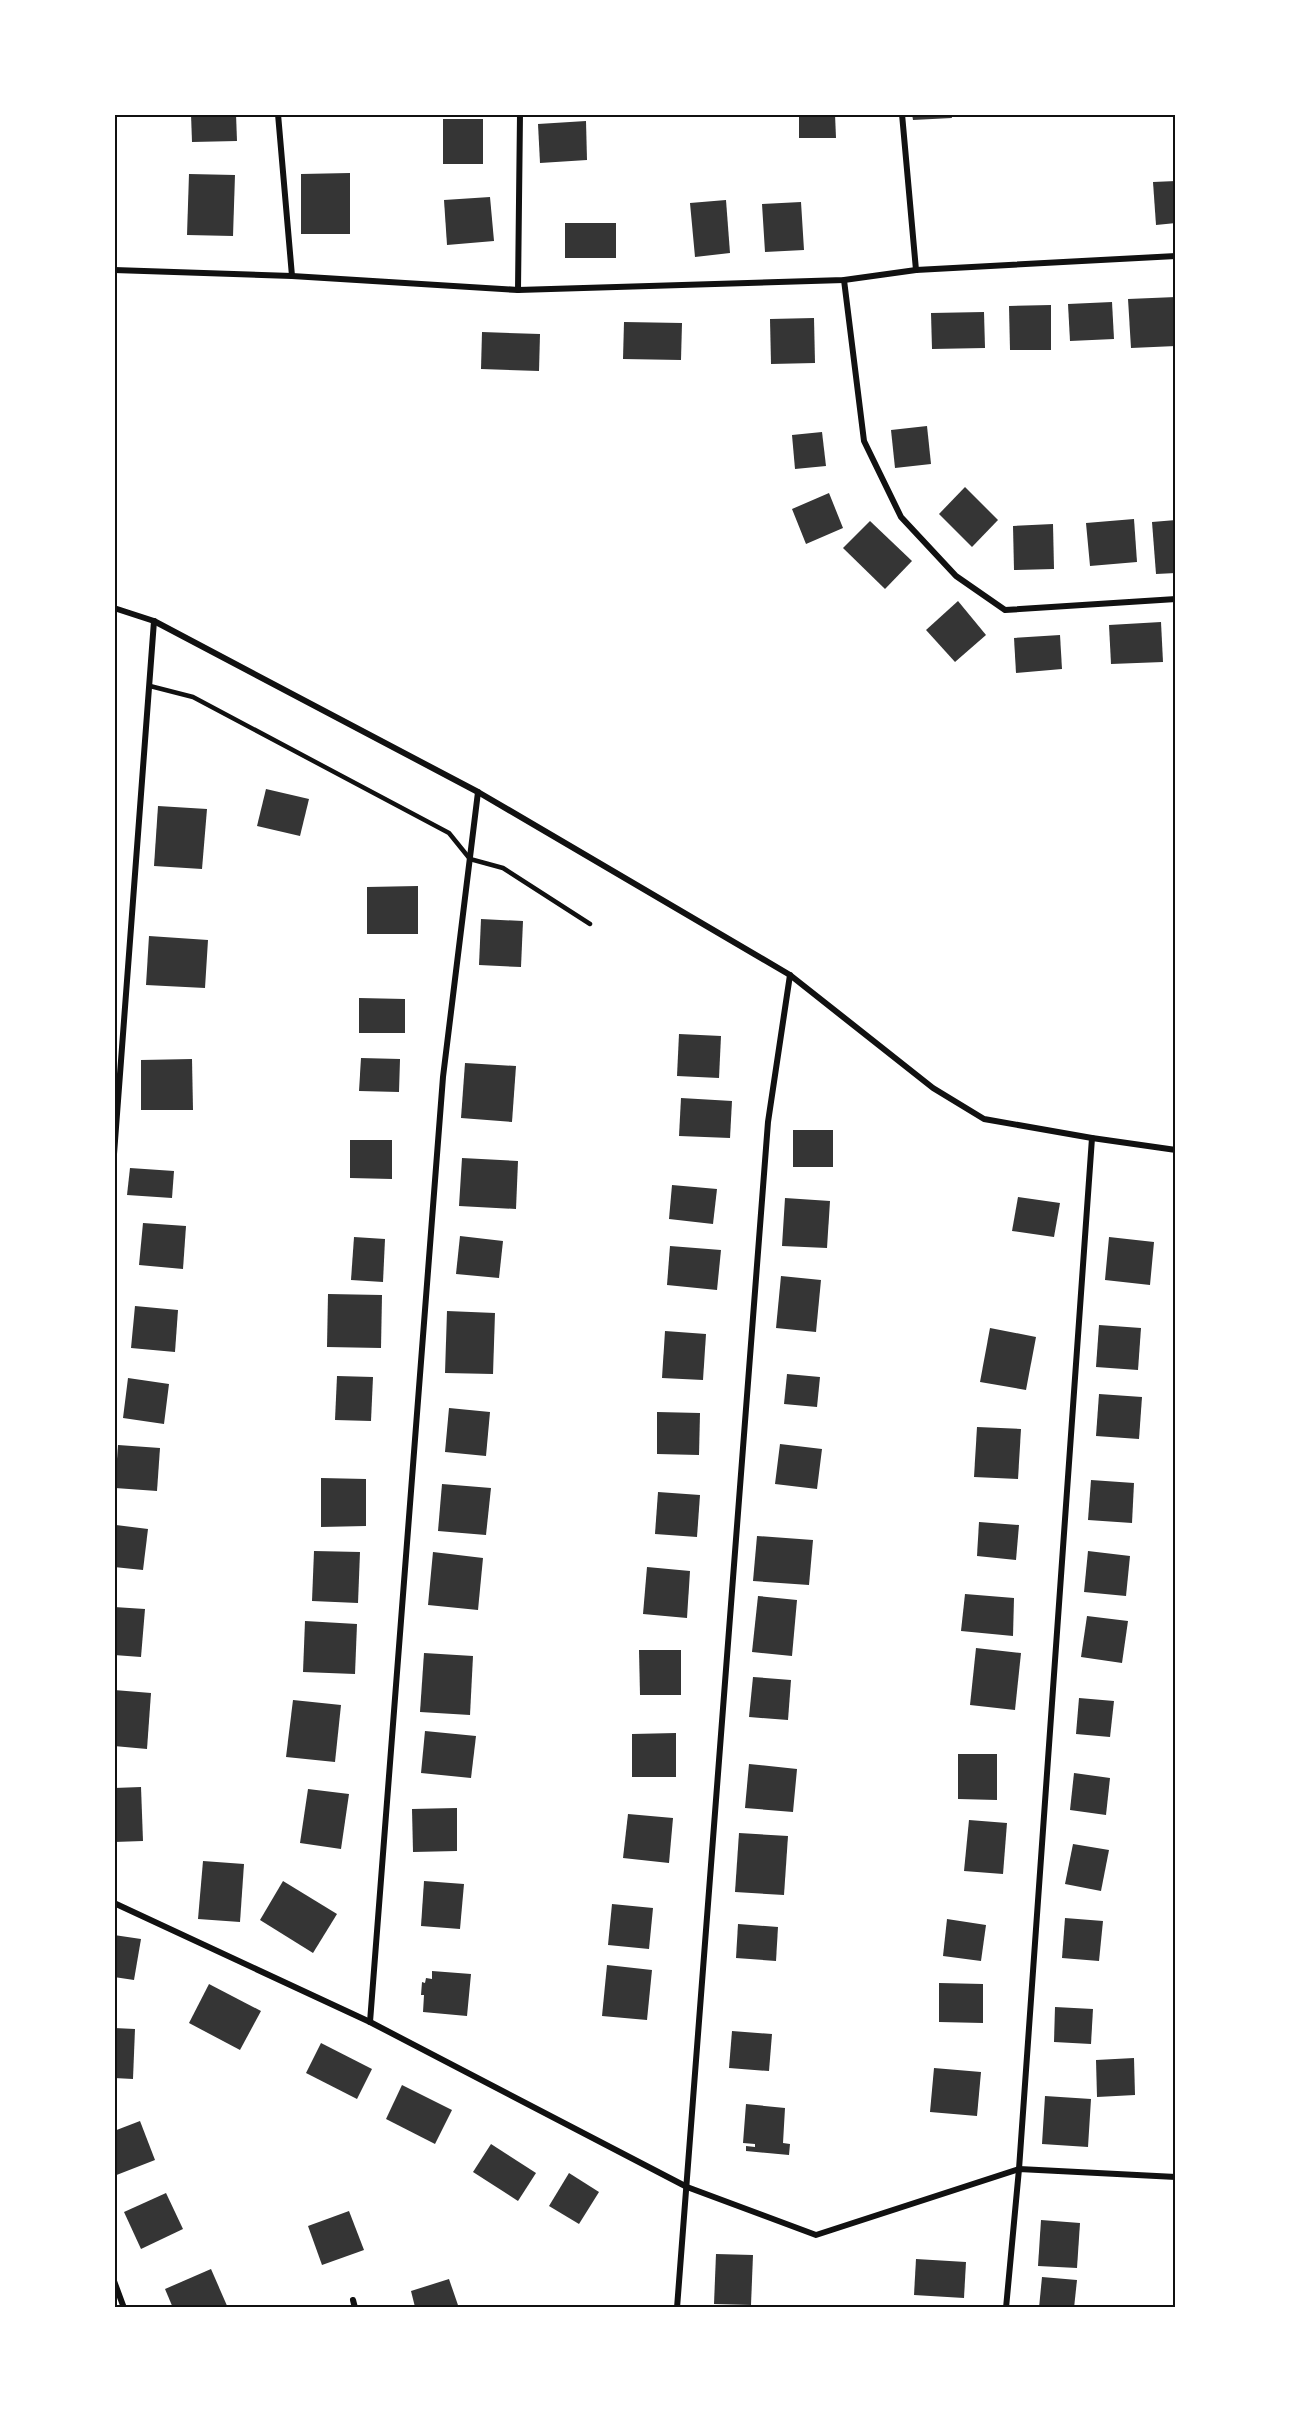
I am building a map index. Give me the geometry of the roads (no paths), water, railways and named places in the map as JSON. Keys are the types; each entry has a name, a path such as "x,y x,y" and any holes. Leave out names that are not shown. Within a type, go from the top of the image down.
{"street":[{"path":"278,114 292,276"},
{"path":"518,290 520,114"},
{"path":"902,114 916,270"},
{"path":"114,270 292,276 518,290 844,280 916,270 1176,256"},
{"path":"844,280 864,441 901,517 956,576 1005,610 1176,599"},
{"path":"114,608 154,621 478,792 790,975 933,1088 984,1119 1176,1150"},
{"path":"114,1154 154,621"},
{"path":"370,2022 442,1089 478,792"},
{"path":"677,2308 768,1122 790,975"},
{"path":"1006,2308 1019,2169 1092,1138"},
{"path":"114,1903 370,2022 687,2187 816,2235 1019,2169 1176,2177"},
{"path":"114,2281 124,2308"},
{"path":"352,2300 354,2308"}],"lane":[{"path":"150,686 193,697 449,833 470,859 503,868 590,924"}]}
